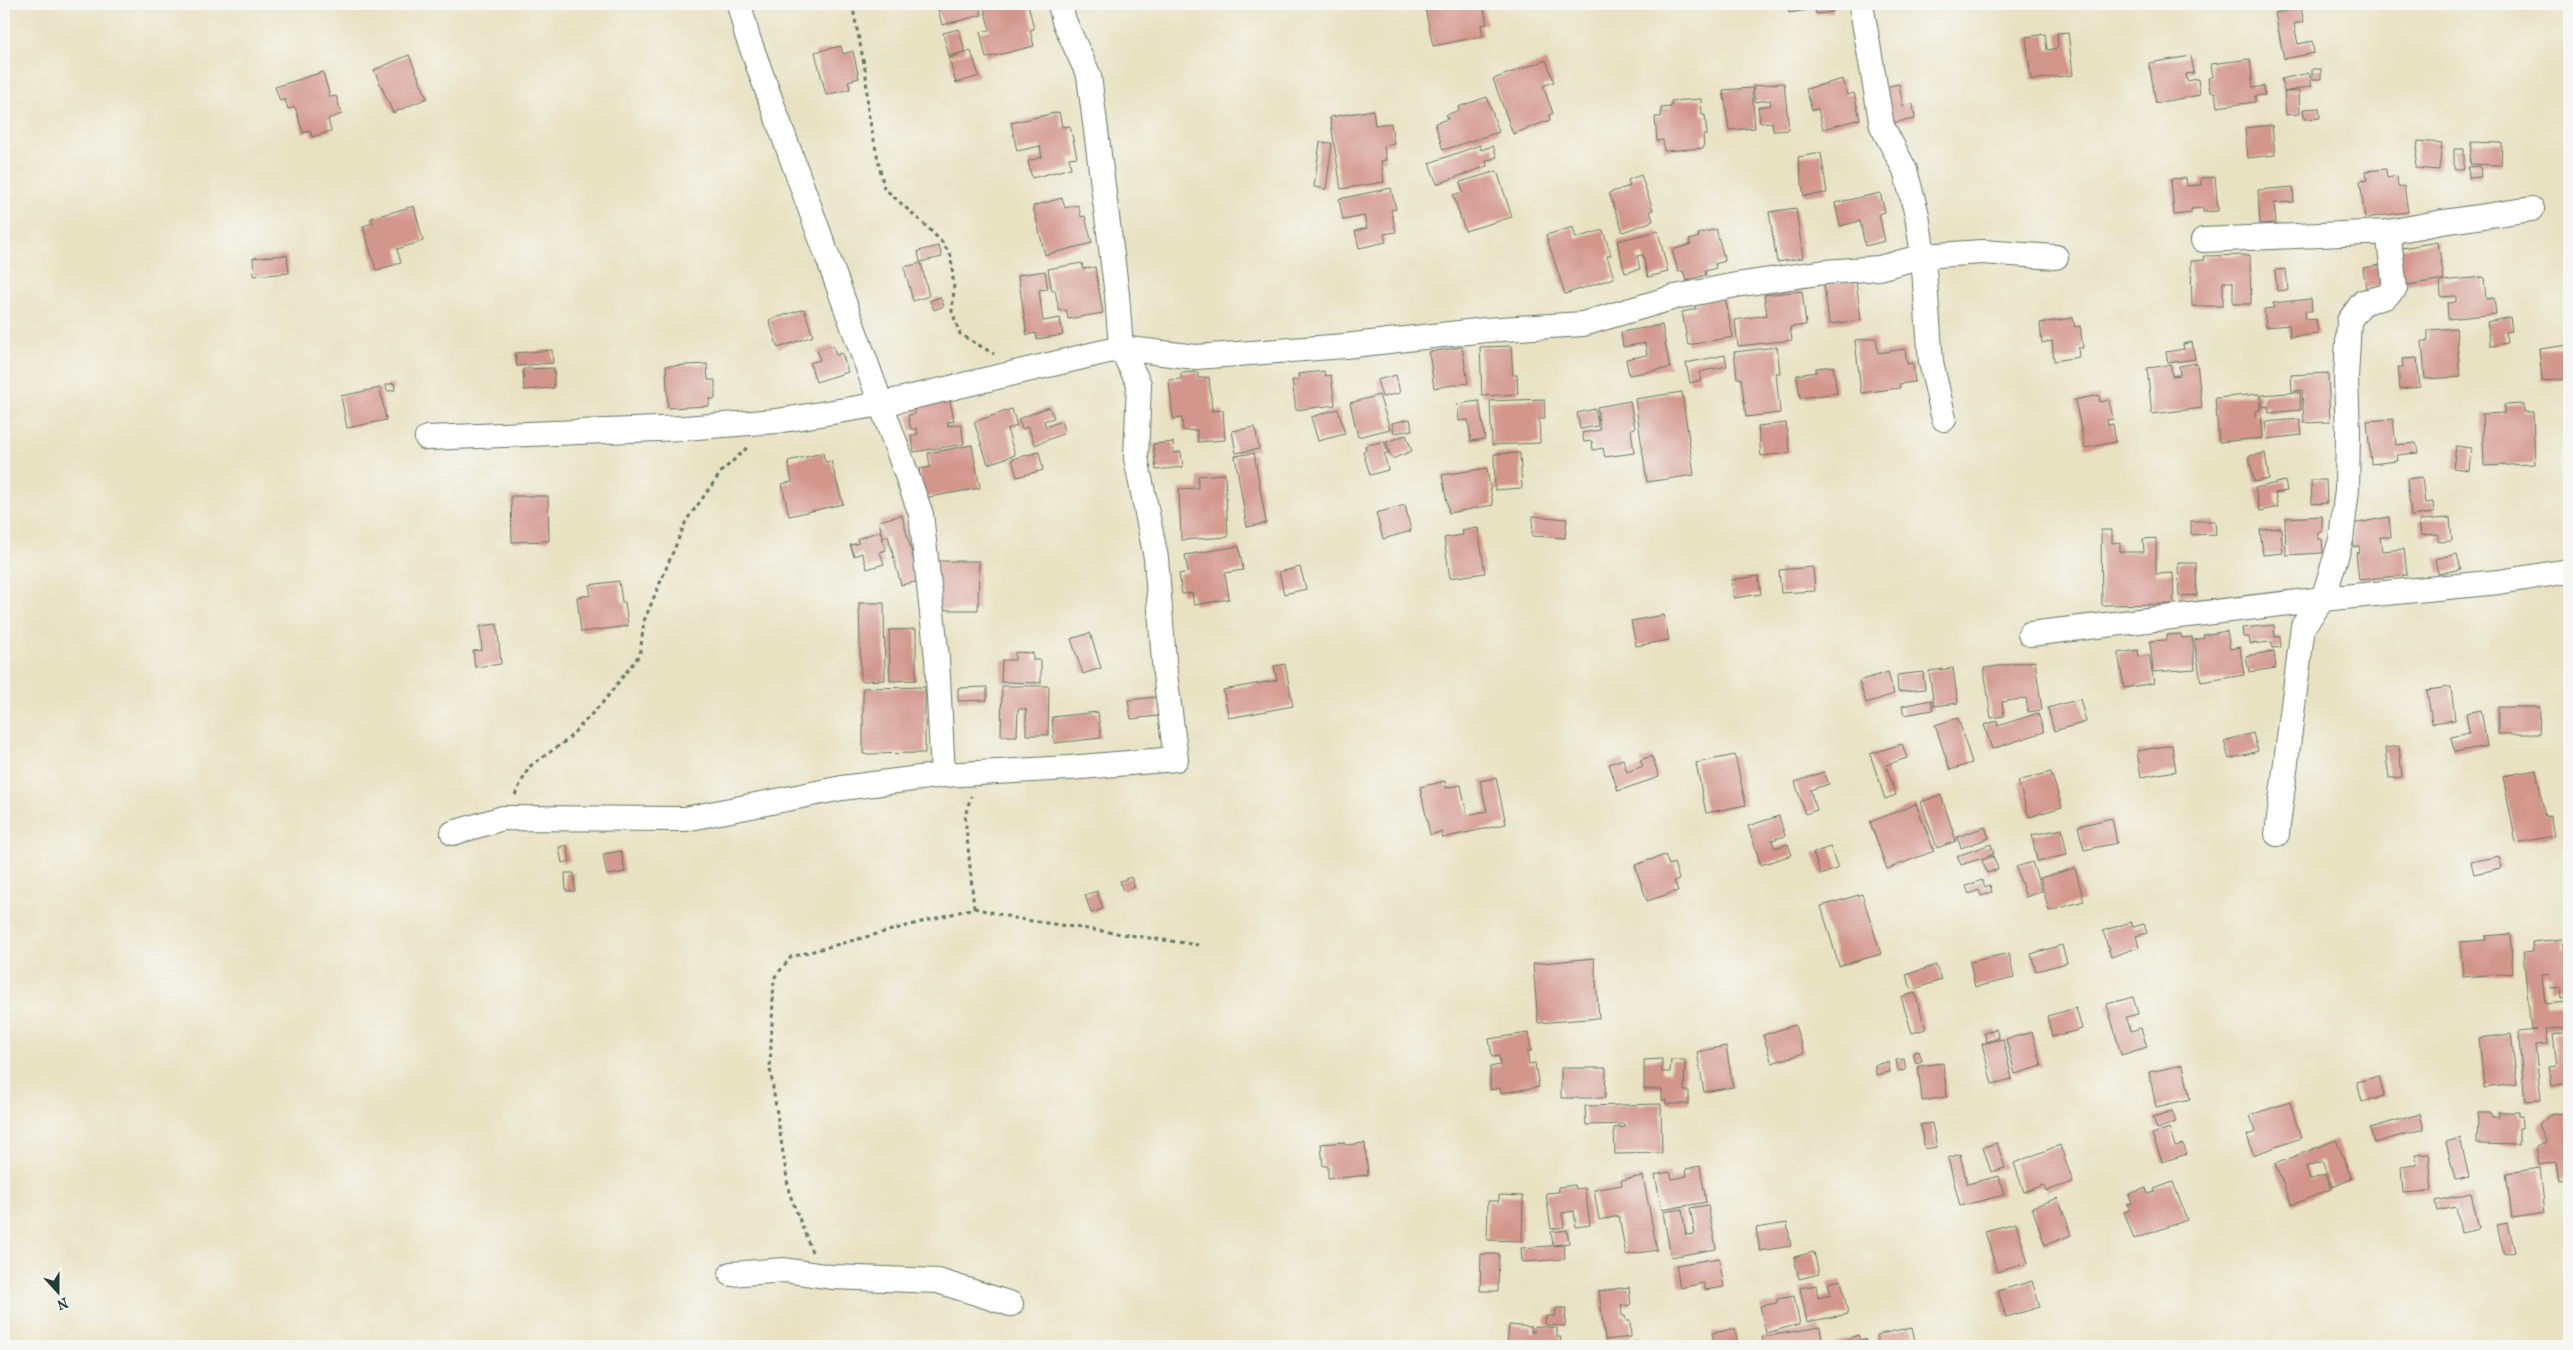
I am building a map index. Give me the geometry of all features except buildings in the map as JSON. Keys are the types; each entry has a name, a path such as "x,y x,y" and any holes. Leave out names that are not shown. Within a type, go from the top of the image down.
{"street":[{"path":"739,4 747,35 782,128 830,269 882,404 921,514 937,658 943,775"},
{"path":"453,833 503,818 684,819 842,788 943,775 1069,768 1176,758 1165,674 1156,558 1136,458 1139,384 1121,348 1117,296 1089,76 1064,21 1060,4"},
{"path":"1861,4 1882,126 1906,170 1923,256 1931,362 1944,418"},
{"path":"2203,240 2388,232 2532,209"},
{"path":"2277,834 2303,626 2323,599 2341,540 2346,489 2348,432 2346,378 2349,321 2363,302 2385,297 2395,288 2388,232"},
{"path":"427,438 684,428 777,421 882,404 1121,348 1196,357 1345,346 1486,330 1583,324 1684,295 1825,272 1879,268 1923,256 1982,252 2056,257"},
{"path":"2030,634 2323,599 2499,582 2569,571"},
{"path":"732,1274 784,1270 832,1278 938,1281 1011,1304"}],"path":[{"path":"852,4 866,74 868,112 884,188 926,225 942,242 950,256 954,289 952,311 960,334 1025,371"},
{"path":"503,818 529,766 567,740 606,700 640,654 644,621 686,521 722,471 777,421"},
{"path":"974,908 964,816 979,772"},
{"path":"832,1278 812,1253 789,1192 770,1068 774,978 791,957 974,908 1019,920 1198,945"}]}
